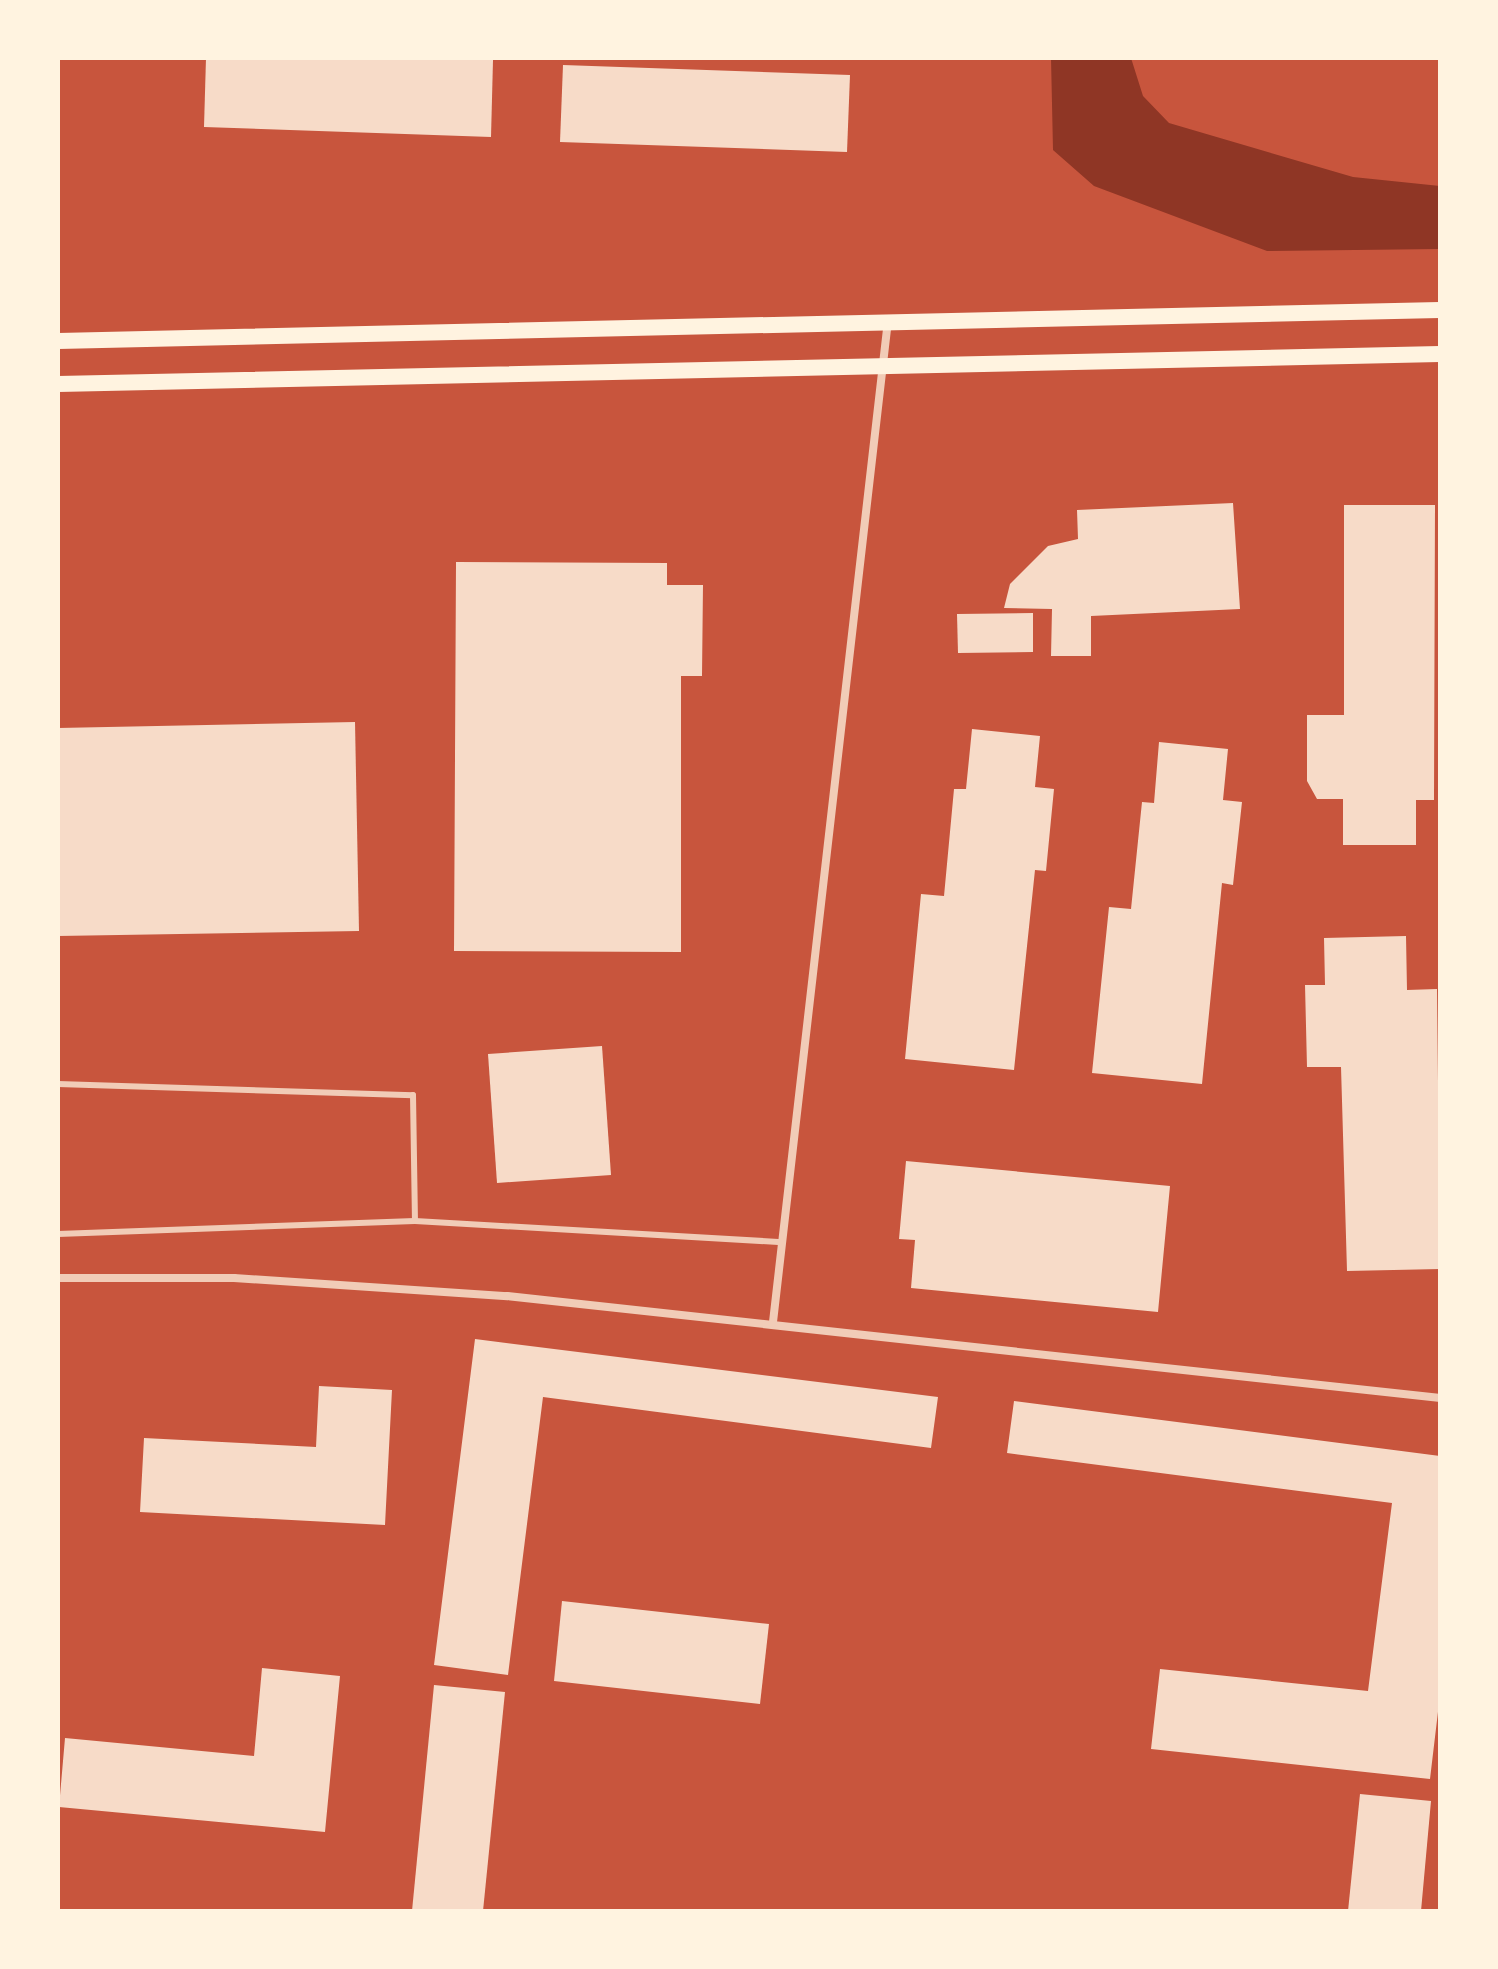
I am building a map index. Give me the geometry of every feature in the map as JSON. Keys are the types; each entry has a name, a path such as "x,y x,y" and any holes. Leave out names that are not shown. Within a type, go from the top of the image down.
{"main road":[{"path":"58,341 1440,310"},
{"path":"58,384 1440,354"}],"street":[{"path":"773,1322 888,320"},
{"path":"58,1278 363,1284 773,1322 1440,1398"}],"lane":[{"path":"58,1084 413,1095 415,1221"},
{"path":"58,1234 415,1221 782,1242"}],"shaded area":[{"path":"1051,58 1131,58 1143,96 1169,123 1353,177 1440,186 1440,249 1267,251 1094,186 1053,150"}],"building":[{"path":"206,58 493,60 491,137 204,127"},
{"path":"563,65 850,75 847,152 560,142"},
{"path":"1233,503 1240,609 1091,616 1091,656 1051,656 1052,609 1004,608 1010,584 1048,546 1078,539 1077,510"},
{"path":"1344,505 1435,505 1434,800 1416,800 1416,845 1343,845 1343,799 1317,799 1307,781 1307,715 1344,715"},
{"path":"456,562 667,563 667,585 703,585 702,676 681,676 681,952 454,951"},
{"path":"1033,613 1033,652 958,653 957,614"},
{"path":"355,722 359,931 58,936 58,728"},
{"path":"972,729 1040,736 1035,787 1054,789 1046,871 1035,870 1014,1070 905,1059 921,894 944,896 954,789 966,789"},
{"path":"1159,742 1228,749 1223,800 1242,802 1233,885 1222,883 1202,1084 1092,1073 1109,907 1131,909 1142,802 1154,803"},
{"path":"1406,936 1407,990 1437,989 1440,1269 1347,1271 1341,1067 1307,1067 1305,985 1325,985 1324,938"},
{"path":"602,1046 611,1175 497,1183 488,1054"},
{"path":"906,1161 1170,1186 1158,1312 911,1288 915,1240 899,1239"},
{"path":"475,1339 938,1397 931,1448 543,1397 508,1675 434,1665"},
{"path":"319,1386 392,1390 385,1525 140,1512 144,1438 316,1447"},
{"path":"1014,1401 1440,1456 1440,1695 1430,1779 1151,1749 1160,1669 1368,1691 1392,1503 1007,1453"},
{"path":"562,1601 769,1624 760,1704 554,1681"},
{"path":"262,1668 340,1676 325,1832 59,1807 65,1738 254,1756"},
{"path":"434,1685 505,1692 483,1911 412,1911"},
{"path":"1360,1794 1431,1801 1421,1911 1348,1911"}]}
